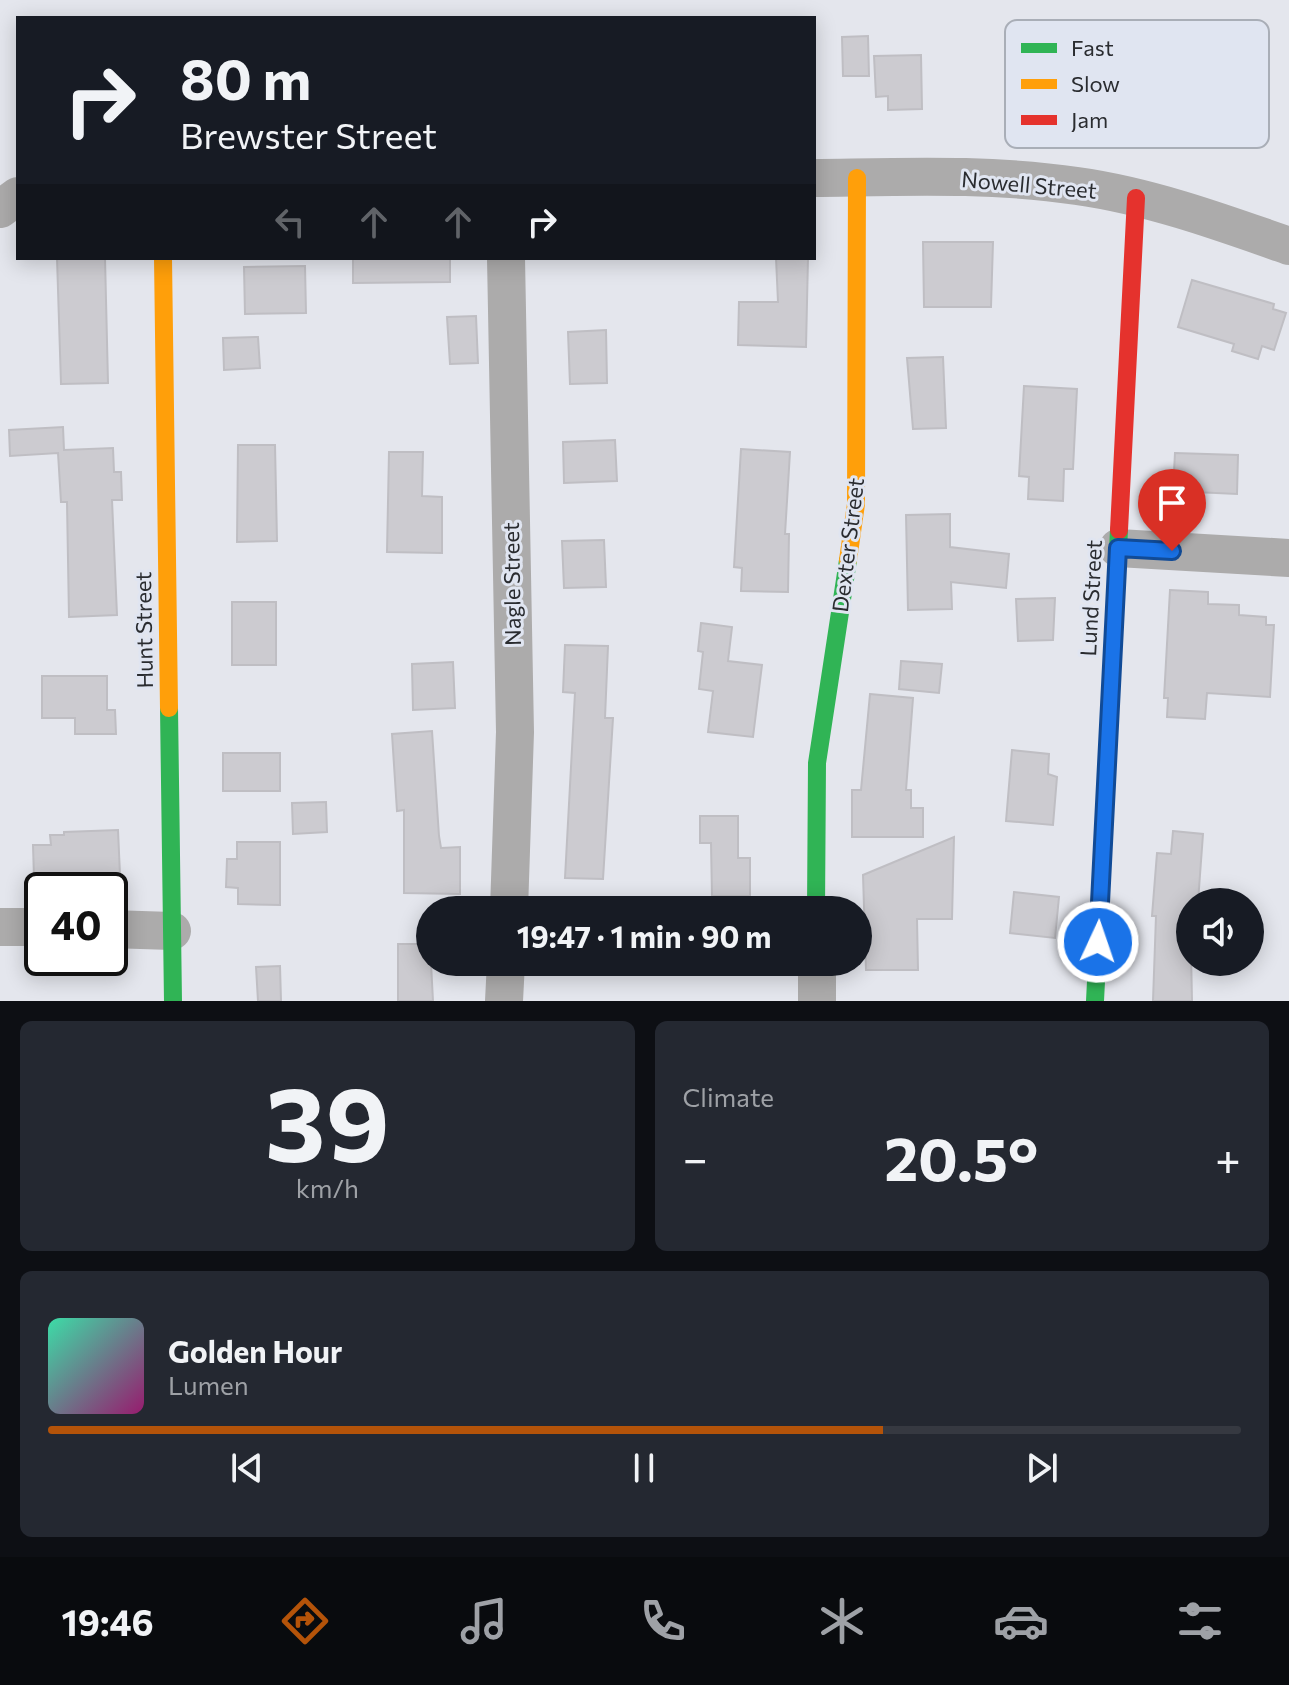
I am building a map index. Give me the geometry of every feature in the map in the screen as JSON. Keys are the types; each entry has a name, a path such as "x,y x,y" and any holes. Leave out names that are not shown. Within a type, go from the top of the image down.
{"street":[{"name":"Nowell Street","path":"816,178 1019,180 1078,186 1136,198 1289,246"},
{"name":"Dexter Street","path":"816,896 814,811 817,763 856,504 857,178"},
{"name":"Lund Street","path":"1095,1001 1136,198"},
{"name":"Hunt Street","path":"163,260 173,1001"},
{"name":"Nagle Street","path":"506,260 515,732 509,896"},
{"path":"1118,548 1289,558"},
{"path":"0,927 24,927"},
{"path":"128,930 172,931"},
{"path":"504,1001 505,976"},
{"path":"817,976 817,1001"}],"building":[{"path":"868,36 869,76 843,76 842,37"},
{"path":"921,55 922,109 888,110 888,96 876,97 874,56"},
{"path":"923,242 993,242 991,307 924,307"},
{"path":"57,260 105,260 108,383 61,384"},
{"path":"353,260 450,260 450,282 353,283"},
{"path":"776,260 808,260 806,347 738,345 739,302 778,302"},
{"path":"305,266 306,313 245,314 244,267"},
{"path":"1192,280 1274,304 1273,309 1286,313 1274,350 1262,346 1258,359 1232,351 1234,344 1178,327"},
{"path":"476,316 478,363 450,364 447,317"},
{"path":"606,330 607,383 570,384 568,332"},
{"path":"258,337 260,368 224,370 223,338"},
{"path":"943,357 946,428 913,429 907,358"},
{"path":"1024,386 1077,389 1073,469 1064,469 1063,501 1028,499 1029,477 1019,476"},
{"path":"63,427 64,450 113,448 114,472 121,472 122,500 112,500 117,615 69,617 67,502 61,502 58,453 10,456 9,430"},
{"path":"615,440 617,481 564,483 563,442"},
{"path":"238,445 275,445 277,541 237,542"},
{"path":"741,449 790,452 785,534 789,534 788,592 741,591 742,568 734,567"},
{"path":"389,452 423,452 422,496 442,497 442,553 387,552"},
{"path":"1175,453 1238,455 1237,494 1173,491"},
{"path":"950,514 950,547 1009,554 1006,588 951,582 952,609 908,610 906,515"},
{"path":"604,540 606,587 564,588 562,541"},
{"path":"1170,590 1208,592 1208,604 1239,605 1239,615 1266,617 1266,625 1274,625 1270,697 1207,693 1205,719 1167,717 1168,698 1164,698"},
{"path":"1055,598 1053,640 1018,641 1016,599"},
{"path":"232,602 276,602 276,665 232,665"},
{"path":"701,623 732,627 728,661 762,665 753,737 708,732 713,691 699,689 703,652 698,651"},
{"path":"565,645 608,646 605,718 613,718 603,879 565,878 575,693 563,692"},
{"path":"901,661 942,664 939,693 899,689"},
{"path":"453,662 455,708 413,710 412,664"},
{"path":"42,676 107,676 107,710 115,710 116,734 75,734 75,718 42,718"},
{"path":"870,694 913,698 906,790 911,790 911,808 923,808 923,837 852,837 852,790 861,790"},
{"path":"432,731 441,848 460,847 460,894 404,893 404,810 397,811 392,734"},
{"path":"1012,750 1049,754 1048,774 1057,777 1053,825 1006,821"},
{"path":"223,753 280,753 280,791 223,791"},
{"path":"326,802 327,832 293,834 292,803"},
{"path":"700,816 738,816 738,858 750,858 750,896 712,896 711,843 700,843"},
{"path":"118,830 120,872 34,872 33,845 51,845 50,835 64,835 64,832"},
{"path":"1173,831 1203,834 1199,888 1176,888 1176,976 1191,976 1192,1001 1153,1001 1156,916 1152,916 1157,853 1171,854"},
{"path":"954,837 952,919 917,919 918,970 872,970 872,896 864,896 863,875"},
{"path":"237,842 280,842 280,905 238,904 238,888 226,887 227,859 237,859"},
{"path":"1014,892 1059,897 1055,938 1010,933"},
{"path":"398,944 416,944 416,976 432,976 433,1001 398,1001"},
{"path":"280,966 281,1001 258,1001 256,967"}],"traffic: fast":[{"path":"1095,1001 1119,530"},
{"path":"816,896 817,763 848,560"},
{"path":"169,708 173,1001"}],"traffic: slow":[{"path":"848,560 856,504 857,178"},
{"path":"163,260 169,708"}],"traffic: jam":[{"path":"1119,530 1136,198"}],"route":[{"path":"1098,942 1118,548 1172,551"}]}
